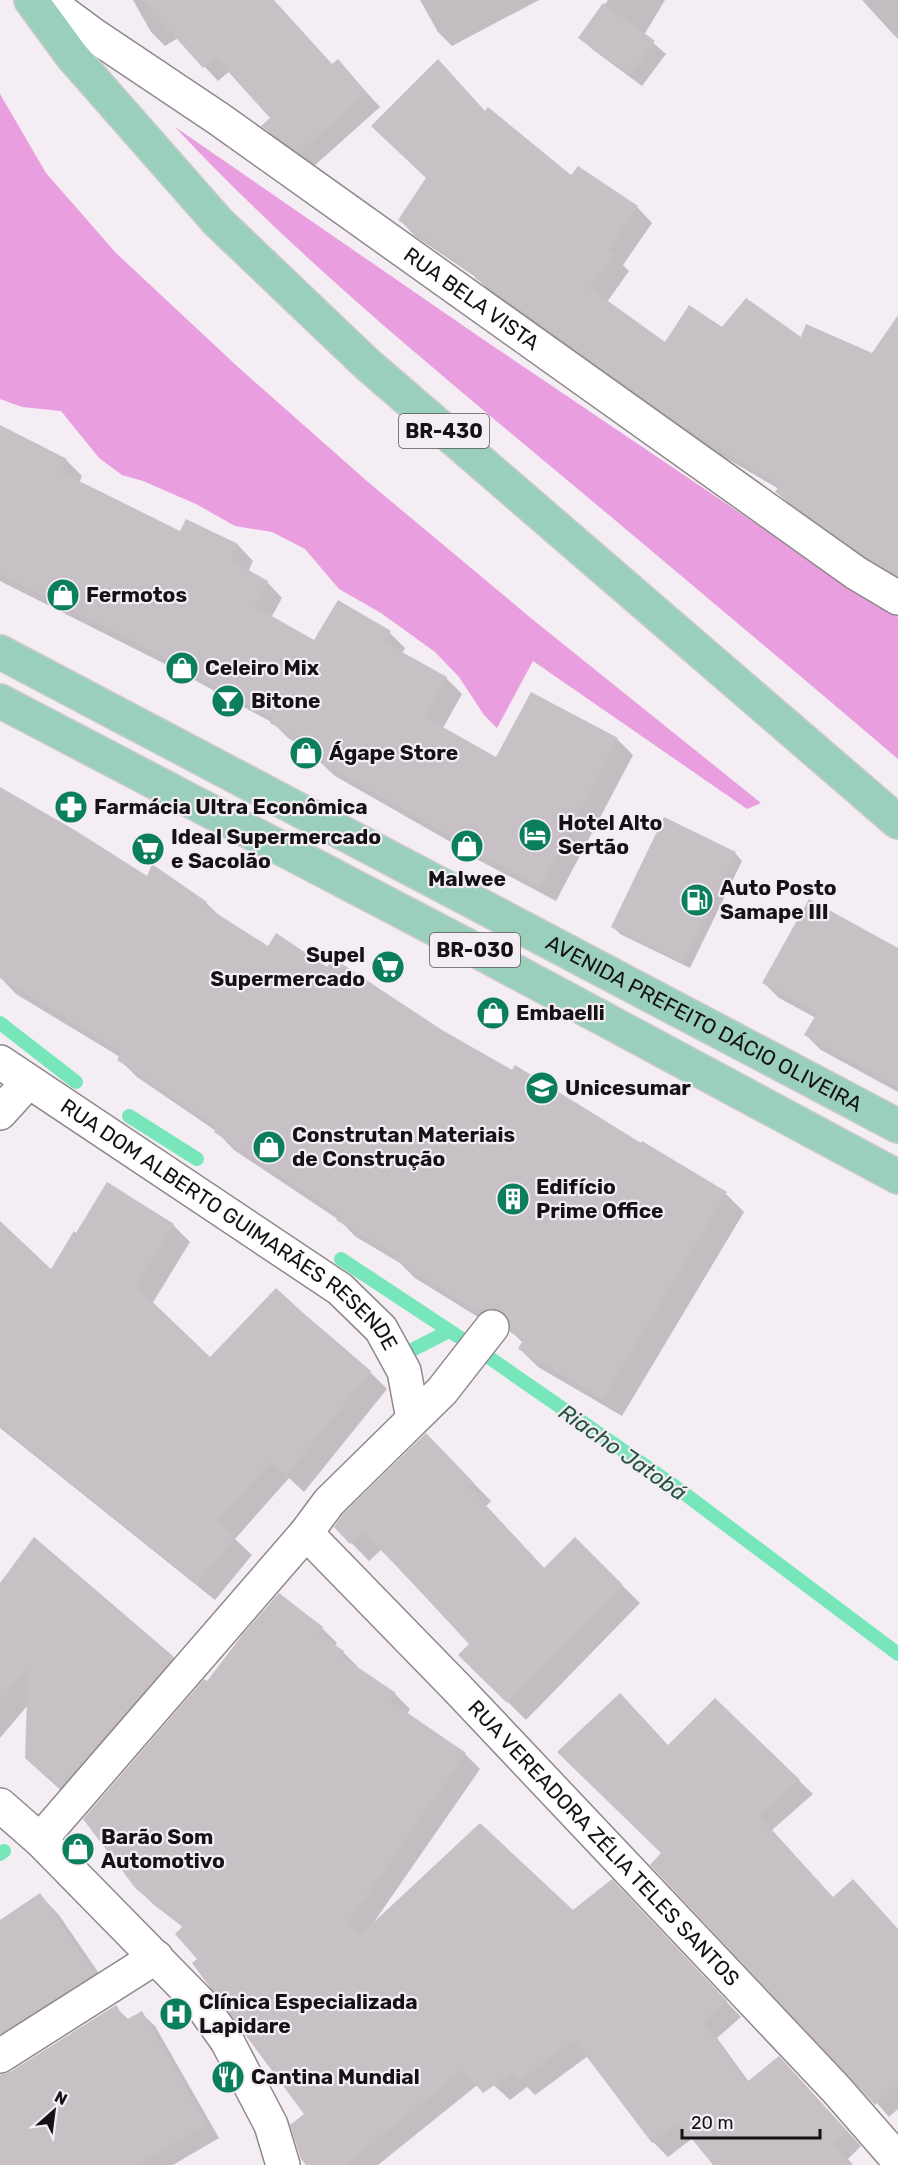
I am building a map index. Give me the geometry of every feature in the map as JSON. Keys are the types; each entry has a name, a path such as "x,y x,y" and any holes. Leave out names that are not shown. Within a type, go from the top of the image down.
{"main road":[{"name":"BR-430","path":"32,0 72,56 218,222 358,356 898,822"},
{"name":"AVENIDA PREFEITO DÁCIO OLIVEIRA","path":"0,652 898,1126"},
{"name":"AVENIDA PREFEITO DÁCIO OLIVEIRA","path":"0,701 483,954 898,1177"}],"street":[{"name":"RUA BELA VISTA","path":"46,0 95,36 219,119 856,573 898,598"},
{"name":"RUA DOM ALBERTO GUIMARÃES RESENDE","path":"0,1062 340,1289 381,1329 404,1371 413,1419"},
{"path":"0,1113 28,1082"},
{"path":"40,1840 306,1533 329,1502 442,1391 492,1328"},
{"name":"RUA VEREADORA ZÉLIA TELES SANTOS","path":"306,1533 482,1714 820,2072 898,2160"},
{"path":"0,1805 40,1840 200,2003 227,2041 271,2125 283,2165"},
{"path":"0,2056 156,1958"}],"shaded area":[{"path":"0,94 46,173 116,253 238,367 368,482 532,619 761,803 747,809 533,661 497,728 484,715 459,677 435,652 381,613 339,589 305,549 272,532 235,526 196,504 143,481 122,475 99,458 61,411 22,407 0,399"},
{"path":"175,127 484,340 829,573 898,617 898,759 354,299 262,215"}],"building":[{"path":"142,0 274,0 332,64 338,59 367,93 299,153 261,126 270,118 216,58 203,68"},
{"path":"603,3 655,41 630,75 578,38"},
{"path":"438,59 485,111 488,107 571,175 578,166 638,206 608,250 614,254 590,288 665,342 689,305 722,327 746,298 801,337 806,324 872,353 898,315 898,576 866,557 775,492 780,485 696,436 475,278 477,275 398,220 426,178 371,126"},
{"path":"0,425 67,459 61,472 180,531 186,519 238,544 231,560 268,581 254,606 314,640 338,600 391,631 384,642 447,677 425,717 496,757 531,692 618,738 540,887 452,840 453,838 318,761 323,752 270,723 273,718 129,639 0,574"},
{"path":"0,787 78,832 147,876 152,864 207,902 205,906 268,946 276,933 327,967 333,958 442,1030 512,1070 515,1065 641,1143 642,1141 727,1192 603,1399 518,1349 523,1340 510,1332 510,1321 503,1312 494,1308 480,1313 395,1260 398,1256 336,1220 339,1215 214,1132 217,1127 117,1060 121,1052 0,978"},
{"path":"664,817 736,852 683,962 611,927"},
{"path":"809,899 898,948 898,1087 804,1035 817,1013 762,983"},
{"path":"107,1182 174,1224 136,1286 210,1357 276,1288 371,1371 286,1476 271,1462 217,1522 236,1537 197,1584 0,1426 0,1221 51,1269"},
{"path":"426,1433 474,1483 469,1487 544,1568 575,1537 623,1585 507,1703 458,1655 469,1644 392,1561 363,1532 350,1544 334,1527 343,1514"},
{"path":"34,1537 174,1657 60,1788 49,1775 46,1777 25,1758 28,1668 0,1701 0,1583"},
{"path":"279,1593 323,1627 318,1633 344,1651 341,1656 396,1693 390,1701 466,1753 347,1924 360,1935 480,1823 573,1910 612,1879 727,2001 703,2022 747,2082 779,2056 847,2131 834,2143 850,2165 713,2165 679,2123 652,2143 574,2040 519,2081 512,2073 483,2093 463,2070 345,2165 306,2165 301,2159 290,2125 304,2114 192,1963 197,1959 175,1934 183,1926 136,1889 83,1819 204,1679 207,1681 243,1634"},
{"path":"620,1693 668,1745 715,1698 800,1780 759,1816 833,1897 853,1879 898,1929 898,2083 875,2105 650,1865 661,1853 557,1752"},
{"path":"40,1893 95,1974 0,2034 0,1920"},
{"path":"116,2005 126,2020 142,2011 207,2124 137,2165 0,2165 0,2075 10,2072"}],"waterway":[{"name":"Riacho Jatobá","path":"0,1023 76,1082"},
{"name":"Riacho Jatobá","path":"129,1116 197,1159"},
{"name":"Riacho Jatobá","path":"341,1259 468,1343 673,1485 898,1654"},
{"path":"412,1350 449,1331"},
{"path":"0,1854 4,1851"}],"place":[{"name":"Fermotos","path":"63,595"},
{"name":"Celeiro Mix","path":"182,668"},
{"name":"Bitone","path":"228,701"},
{"name":"Ágape Store","path":"306,753"},
{"name":"Farmácia Ultra Econômica","path":"71,807"},
{"name":"Hotel Alto Sertão","path":"535,835"},
{"name":"Malwee","path":"467,846"},
{"name":"Ideal Supermercado e Sacolão","path":"148,849"},
{"name":"Auto Posto Samape III","path":"697,900"},
{"name":"Supel Supermercado","path":"388,967"},
{"name":"Embaelli","path":"493,1013"},
{"name":"Unicesumar","path":"542,1088"},
{"name":"Construtan Materiais de Construção","path":"269,1147"},
{"name":"Edifício Prime Office","path":"513,1199"},
{"name":"Barão Som Automotivo","path":"78,1849"},
{"name":"Clínica Especializada Lapidare","path":"176,2014"},
{"name":"Cantina Mundial","path":"228,2077"}]}
